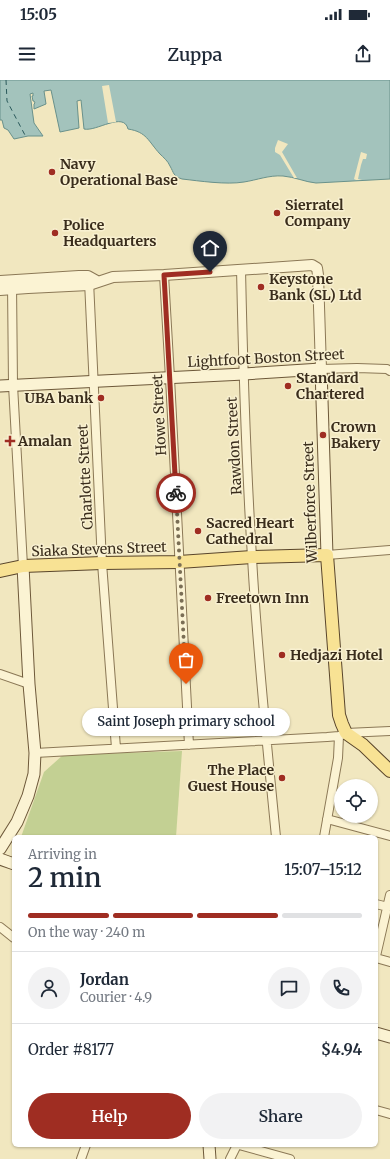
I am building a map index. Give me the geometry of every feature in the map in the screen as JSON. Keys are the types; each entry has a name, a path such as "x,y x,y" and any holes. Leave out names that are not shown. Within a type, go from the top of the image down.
{"main road":[{"name":"Lightfoot Boston Street","path":"0,386 321,370"},
{"name":"Wilberforce Street","path":"321,370 327,555 339,715 342,724 342,734"},
{"name":"Siaka Stevens Street","path":"0,570 23,566 179,562 252,557 327,555"},
{"path":"0,849 17,822 28,796 34,774 35,753 28,684 23,566"},
{"path":"342,734 363,745 390,771"},
{"path":"0,859 12,863"},
{"path":"378,1034 390,1037"},
{"path":"209,1147 210,1159"}],"street":[{"name":"Wilberforce Street","path":"241,269 312,265 317,268 321,370"},
{"path":"0,290 12,285 65,276 92,281 113,277 241,269"},
{"name":"Rawdon Street","path":"241,269 252,557 266,740 276,835"},
{"name":"Howe Street","path":"164,275 189,745"},
{"name":"Charlotte Street","path":"92,281 93,382 102,563 116,748"},
{"path":"0,282 12,285"},
{"path":"12,285 13,385 23,566"},
{"name":"Lightfoot Boston Street","path":"321,370 357,368 387,369 390,371"},
{"name":"Siaka Stevens Street","path":"327,555 390,550"},
{"path":"0,674 28,684"},
{"path":"35,753 189,745 390,731"},
{"path":"324,835 342,734"},
{"path":"328,819 390,836"},
{"path":"378,949 390,895"},
{"path":"378,904 388,907"},
{"path":"0,927 12,936"},
{"path":"378,958 390,962"},
{"path":"378,1111 390,1114"},
{"path":"81,1159 85,1147"},
{"path":"230,1159 237,1147"},
{"path":"245,1147 290,1159"}],"green space":[{"path":"182,751 176,835 22,835 44,772 63,755"}],"water":[{"path":"0,80 390,80 390,179 316,183 278,176 229,183 182,179 175,175 168,162 147,138 139,132 128,129 125,124 115,122 95,128 84,129 81,100 77,101 79,128 60,132 51,90 44,91 46,104 34,109 35,103 32,96 33,93 30,94 34,123 43,136 28,136 14,139 8,130 4,128 2,120 0,120"}],"pier":[{"path":"109,85 116,122 108,123 102,86"},
{"path":"278,140 288,144 282,152 297,178 294,178 280,155 275,152"},
{"path":"361,152 367,154 366,159 363,159 358,179 362,180 356,180 354,179"}],"ferry route":[{"path":"6,80 7,101 26,137"}],"way so far":[{"path":"176,493 186,684"}],"place":[{"name":"Navy Operational Base","path":"52,172"},
{"name":"Sierratel Company","path":"277,213"},
{"name":"Police Headquarters","path":"55,233"},
{"name":"Keystone Bank (SL) Ltd","path":"261,287"},
{"name":"Standard Chartered","path":"288,386"},
{"name":"UBA bank","path":"101,398"},
{"name":"Crown Bakery","path":"323,435"},
{"name":"Amalan","path":"10,441"},
{"name":"Sacred Heart Cathedral","path":"198,531"},
{"name":"Freetown Inn","path":"208,598"},
{"name":"Hedjazi Hotel","path":"282,655"},
{"name":"Saint Joseph primary school","path":"186,684"},
{"name":"The Place Guest House","path":"282,778"}],"route":[{"path":"176,493 164,275 210,272"}]}
